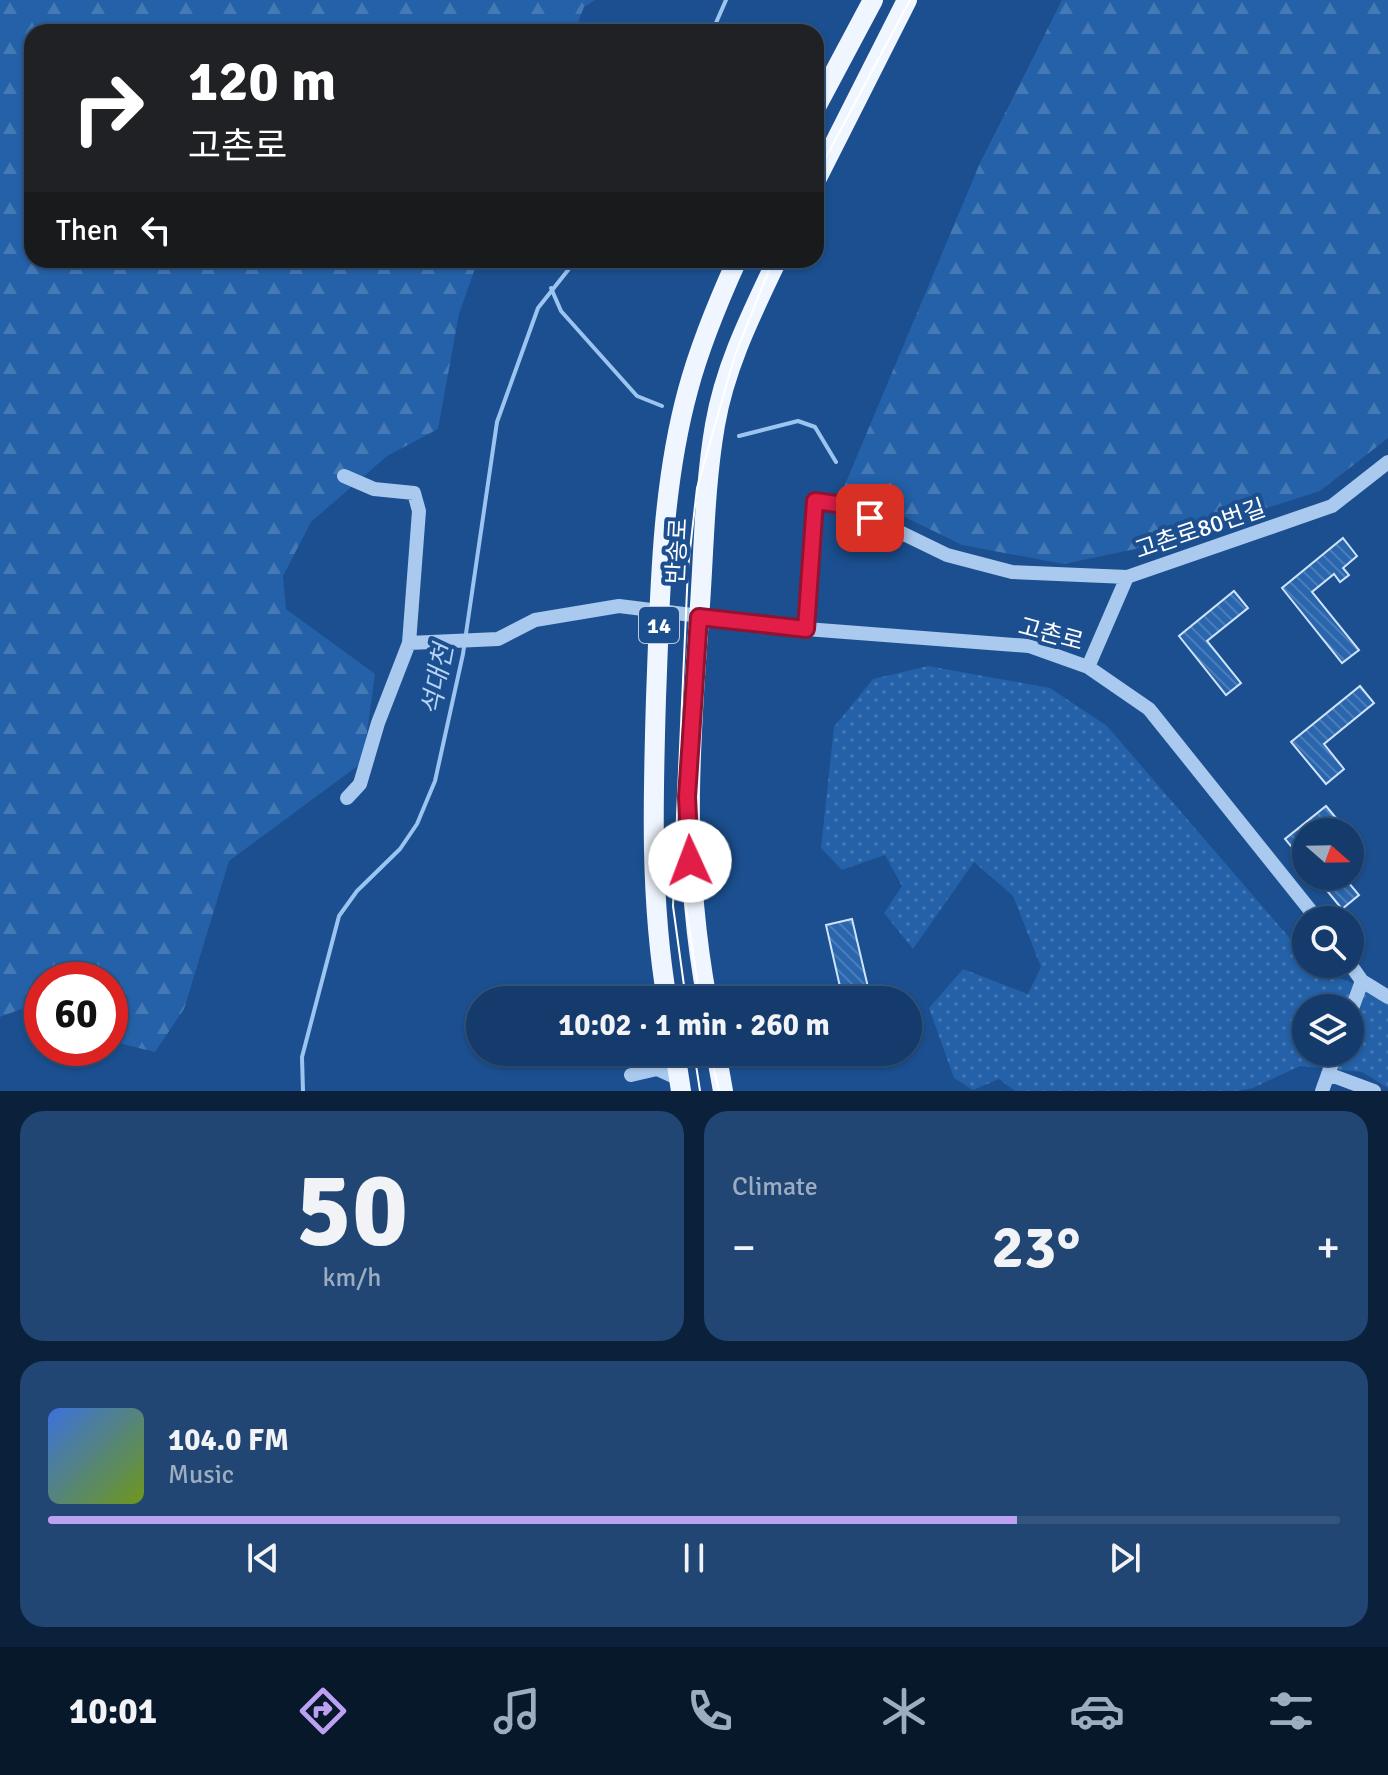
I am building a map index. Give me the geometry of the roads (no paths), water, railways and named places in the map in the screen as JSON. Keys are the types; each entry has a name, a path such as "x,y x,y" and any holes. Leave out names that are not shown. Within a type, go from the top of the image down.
{"main road":[{"path":"824,92 873,0"},
{"path":"824,164 907,0"},
{"name":"반송로","path":"665,986 654,900 654,773 660,611 673,458 687,391 705,335 734,268"},
{"name":"반송로","path":"704,986 697,944 687,797 705,516 715,424 739,340 773,268"},
{"path":"719,1066 723,1091"}],"street":[{"name":"고촌로80번길","path":"806,629 815,501 844,505 947,555 1012,572 1127,577 1332,506 1388,462"},
{"path":"344,476 374,489 414,493 419,511 409,643 378,723 360,784 347,798"},
{"path":"1088,667 1127,577"},
{"name":"고촌로","path":"409,643 489,640 535,620 619,606 806,629 1029,646 1088,667 1149,709 1307,906"},
{"path":"1360,978 1388,997"},
{"path":"1357,994 1362,981"},
{"path":"631,1075 659,1066"},
{"path":"1322,1091 1331,1066"},
{"path":"657,1069 680,1085"},
{"path":"1328,1074 1374,1091"}],"waterway":[{"name":"석대천","path":"716,24 726,0"},
{"name":"석대천","path":"303,1091 302,1057 339,916 357,891 400,849 417,824 435,781 463,654 497,422 538,308 570,268"},
{"path":"551,288 561,311 637,396 662,406"},
{"path":"739,436 798,421 815,427 836,462"}],"tram line":[{"path":"824,161 910,0"},
{"path":"684,986 673,906 688,568 697,488 735,355 770,268"},
{"path":"684,894 698,986"},
{"path":"696,1066 700,1091"},
{"path":"713,1066 719,1091"}]}
